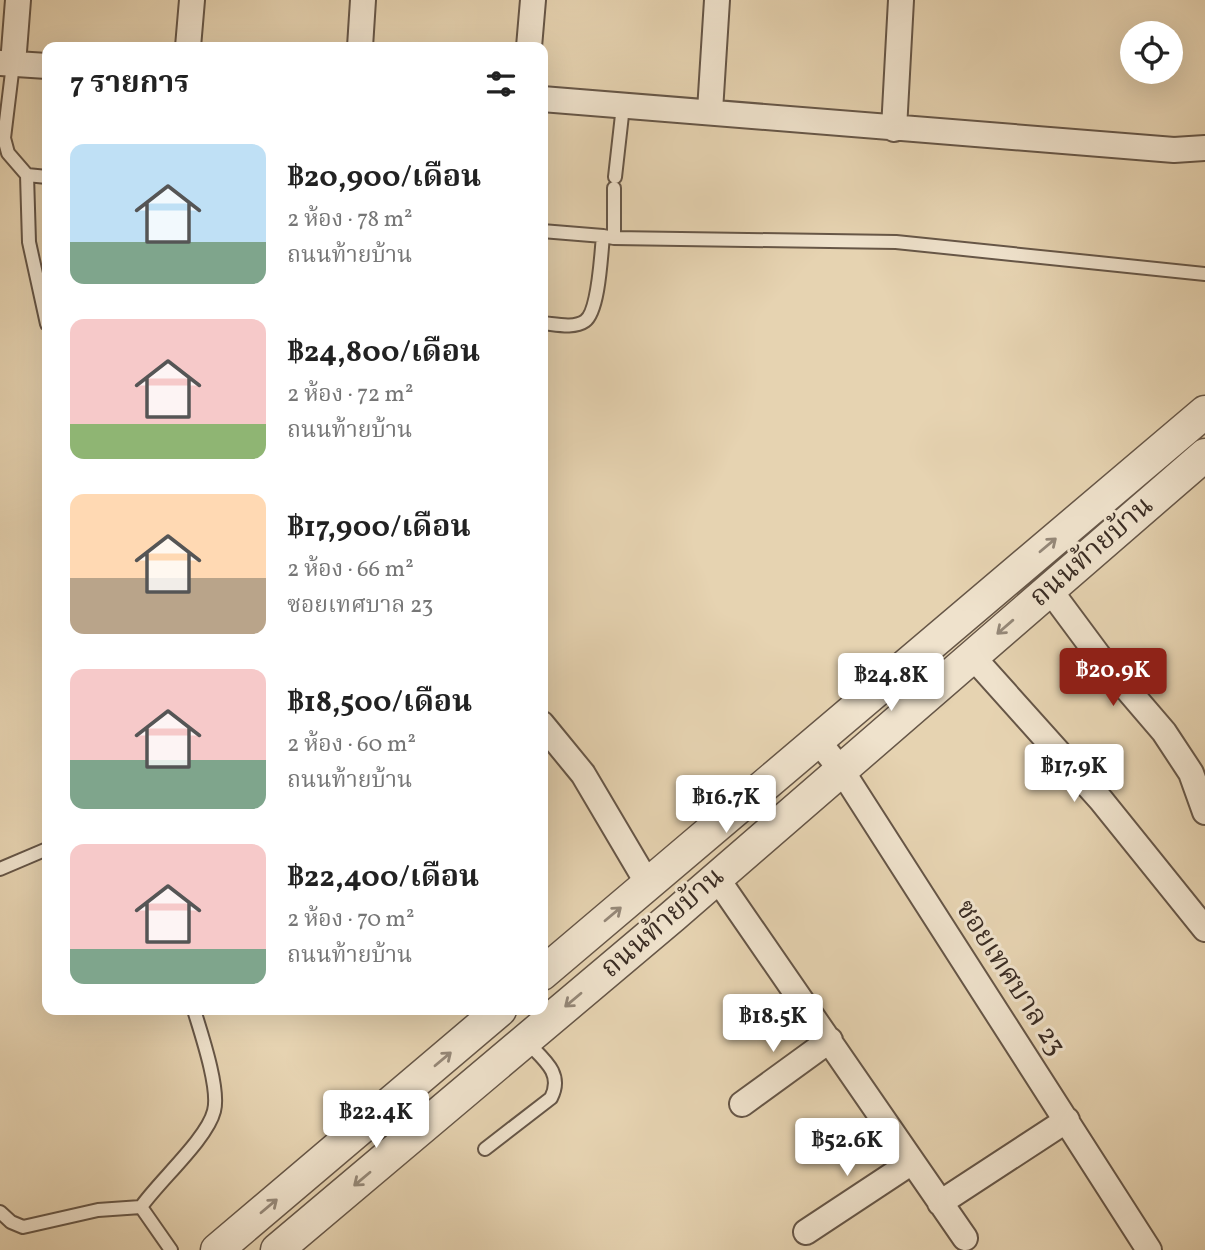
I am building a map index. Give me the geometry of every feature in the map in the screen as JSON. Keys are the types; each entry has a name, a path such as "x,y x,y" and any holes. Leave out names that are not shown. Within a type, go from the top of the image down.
{"street":[{"path":"18,0 6,63 42,66"},
{"path":"188,42 192,0"},
{"path":"360,42 363,0"},
{"path":"529,42 533,0"},
{"path":"710,111 717,0"},
{"path":"894,129 901,0"},
{"path":"548,100 1174,150 1205,148"},
{"name":"ถนนท้ายบ้าน","path":"548,969 1205,412"},
{"name":"ถนนท้ายบ้าน","path":"277,1250 842,771 1205,455"},
{"path":"1049,589 1098,655 1164,732 1191,773 1205,812"},
{"path":"972,656 1101,800 1205,929"},
{"path":"548,731 583,775 648,884"},
{"name":"ซอยเทศบาล 23","path":"818,741 842,771 1149,1250"},
{"path":"716,877 965,1238"},
{"path":"217,1250 494,1015"},
{"path":"742,1104 830,1040"},
{"path":"940,1203 1067,1120"},
{"path":"806,1232 912,1162"}],"lane":[{"path":"6,63 4,138 8,153 27,176 29,242 42,301"},
{"path":"548,323 578,325 587,320 594,308 608,237 623,106"},
{"path":"27,176 42,177"},
{"path":"548,232 608,237 896,242 1205,274"},
{"path":"0,869 42,851"},
{"path":"141,1207 156,1185 202,1133 214,1110 210,1063 196,1015"},
{"path":"485,1149 551,1098 557,1086 555,1072 526,1040"},
{"path":"0,1212 11,1222 23,1227 98,1210 141,1207"},
{"path":"141,1207 171,1250"}]}
